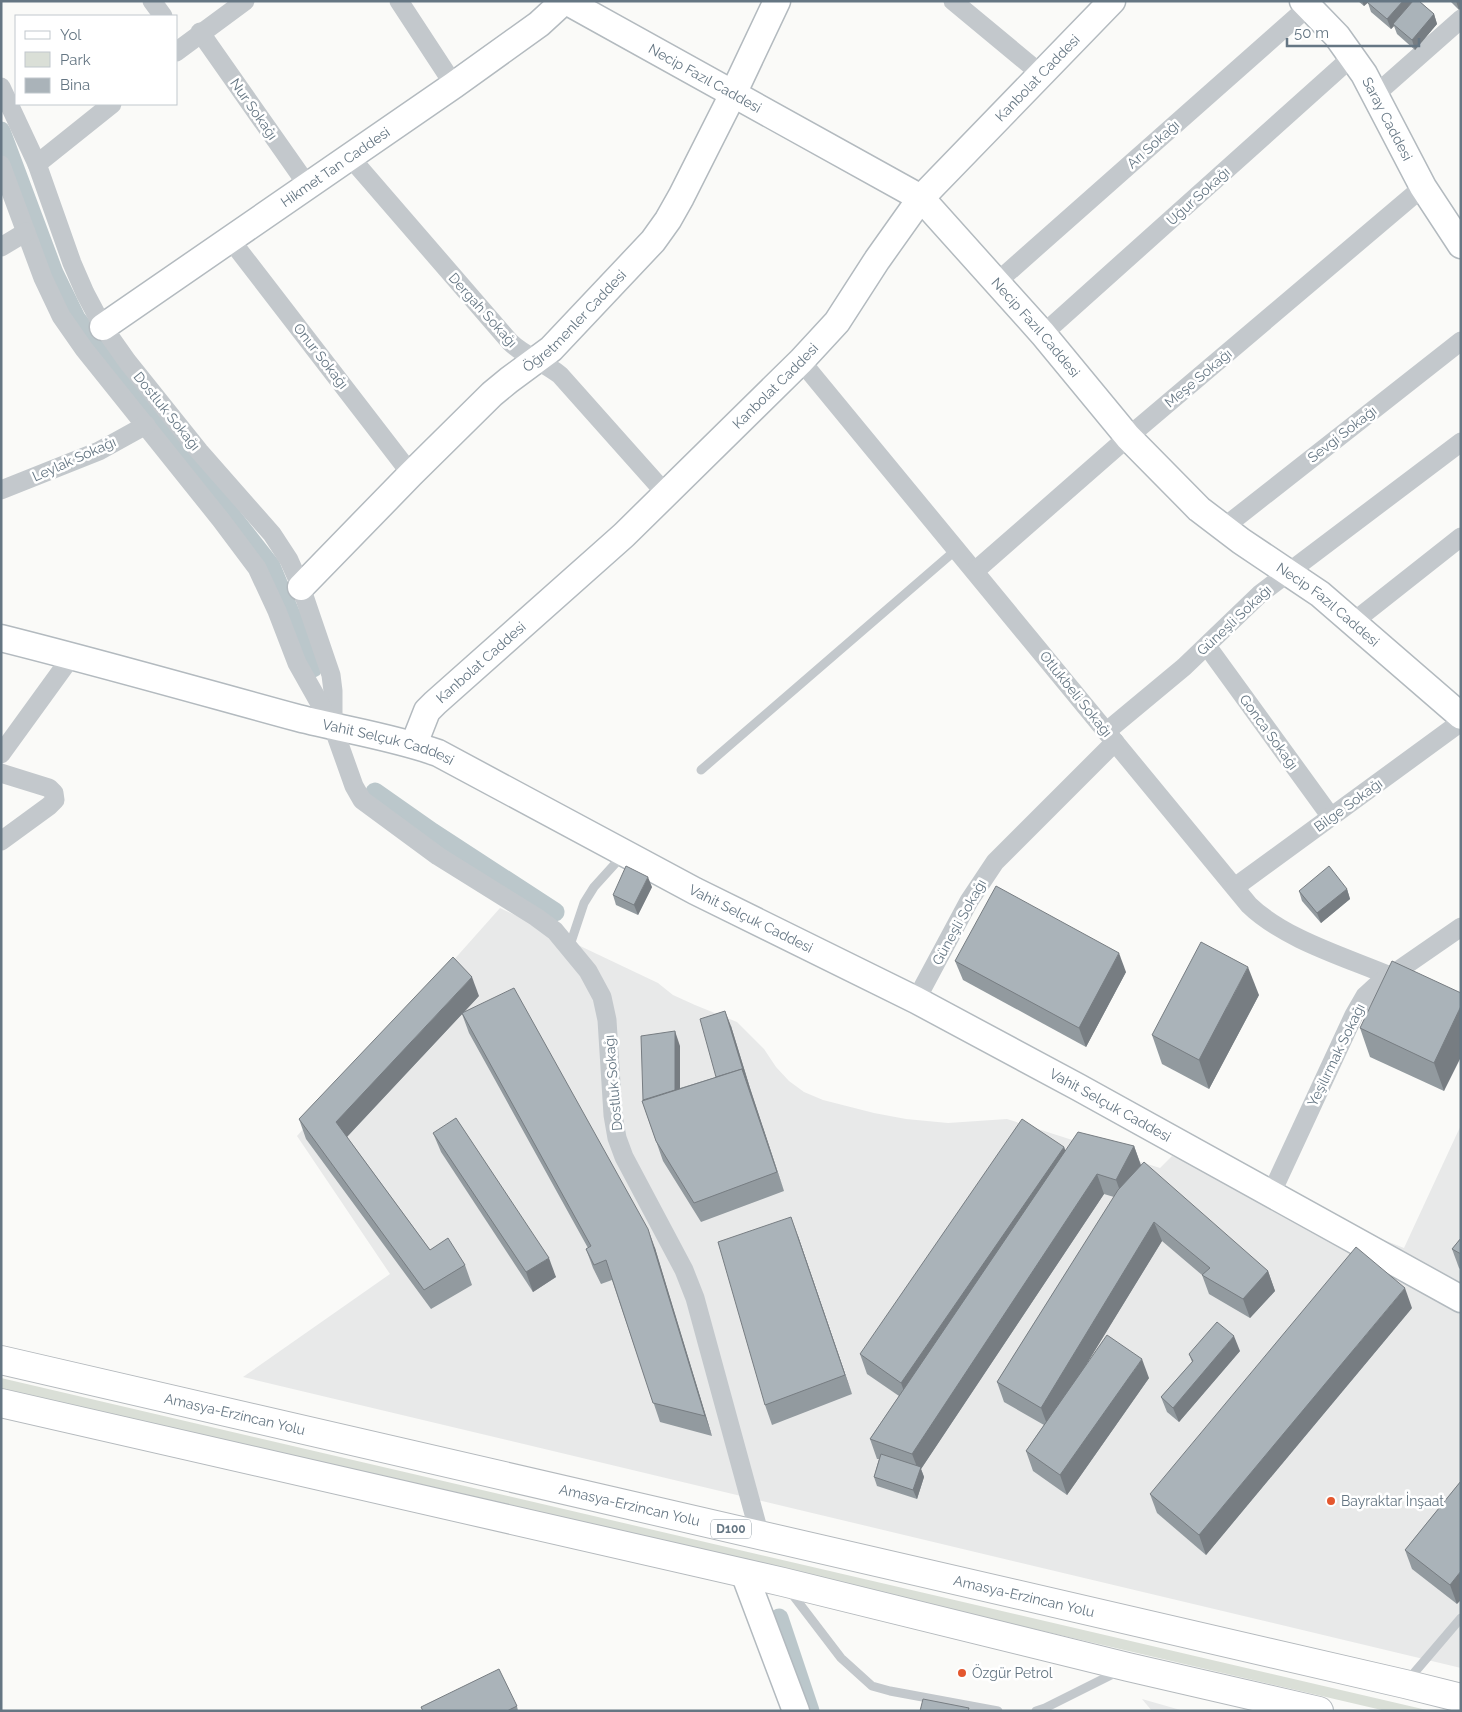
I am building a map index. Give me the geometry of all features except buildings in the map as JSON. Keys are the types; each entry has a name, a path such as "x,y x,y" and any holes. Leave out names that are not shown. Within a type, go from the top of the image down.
{"highway":[{"name":"Amasya-Erzincan Yolu","path":"1,1360 1461,1698"},
{"path":"1,1403 744,1573 1128,1667 1319,1711"}],"street":[{"path":"152,1 162,15"},
{"path":"179,44 245,1"},
{"path":"399,1 454,85"},
{"name":"Hikmet Tan Caddesi","path":"103,327 454,85 539,24 565,1"},
{"name":"Necip Fazıl Caddesi","path":"565,1 921,198 1043,334 1128,437 1199,509 1223,528 1320,594 1461,716"},
{"name":"Öğretmenler Caddesi","path":"301,586 492,394 508,380 552,349 653,241 681,197 777,1"},
{"path":"953,1 1041,74"},
{"name":"Kanbolat Caddesi","path":"414,744 425,717 435,703 582,574 802,361 837,322 877,260 921,198 1112,1"},
{"name":"Saray Caddesi","path":"1306,4 1337,36 1352,57 1375,94 1423,187 1461,245"},
{"name":"Arı Sokağı","path":"997,282 1306,4"},
{"path":"1375,94 1461,19"},
{"name":"Nur Sokağı","path":"200,32 308,186"},
{"name":"Uğur Sokağı","path":"1043,334 1352,57"},
{"name":"Dostluk Sokağı","path":"1,87 37,164 72,263 103,327 127,361 199,451 272,534 289,560 301,586 330,675 333,691 333,727"},
{"path":"37,164 111,105"},
{"name":"Dergah Sokağı","path":"350,157 510,342 525,355 548,366 573,388 666,494"},
{"name":"Dostluk Sokağı","path":"1,165 43,278 61,316 84,348 245,550 257,568 277,611 297,664 333,727 354,786 362,800 438,856 536,917 555,932 588,971 602,997 607,1020 613,1115 617,1138 624,1157 684,1270 695,1298 760,1536"},
{"name":"Meşe Sokağı","path":"975,571 1128,437 1423,187"},
{"path":"1,246 26,232"},
{"name":"Onur Sokağı","path":"230,239 411,474"},
{"name":"Sevgi Sokağı","path":"1223,528 1461,341"},
{"name":"Otlukbeli Sokağı","path":"802,361 1260,915 1290,934 1390,976"},
{"name":"Leylak Sokağı","path":"1,490 99,450 146,425"},
{"name":"Güneşli Sokağı","path":"916,1000 969,901 995,862 1111,737 1260,594 1461,442"},
{"path":"1352,623 1461,537"},
{"name":"Vahit Selçuk Caddesi","path":"1,638 333,727 414,744 438,753 695,891 916,1000 1461,1299"},
{"name":"Gonca Sokağı","path":"1207,646 1331,817"},
{"path":"1,754 72,656"},
{"name":"Bilge Sokağı","path":"1235,887 1461,722"},
{"path":"1,773 49,788 54,793 55,800 1,841"},
{"name":"Yeşilırmak Sokağı","path":"1271,1194 1354,1014 1365,996 1390,976 1461,927"},
{"path":"744,1573 796,1711"}],"lane":[{"path":"702,770 957,549"},
{"path":"569,948 584,903 594,887 625,853"},
{"path":"782,1582 841,1658 872,1686 890,1692 998,1711"},
{"path":"1405,1684 1461,1618"},
{"path":"1036,1711 1128,1667"}],"shaded area":[{"path":"500,908 658,983 673,995 737,1022 764,1049 776,1067 789,1081 804,1092 823,1100 906,1119 948,1123 1007,1119 1160,1168 1172,1156 1404,1248 1461,1125 1461,1668 243,1377 390,1274 297,1136"},
{"path":"1142,1699 1184,1711 1152,1711"}],"green space":[{"path":"1,1378 1431,1711 1386,1711 731,1556 1,1389"}],"waterway":[{"path":"1,131 54,273 76,318 271,566 313,668"},
{"path":"375,792 432,832 555,912"},
{"path":"779,1618 810,1711"}],"place":[{"name":"Bayraktar İnşaat","path":"1331,1501"},
{"name":"Özgür Petrol","path":"962,1673"}]}
